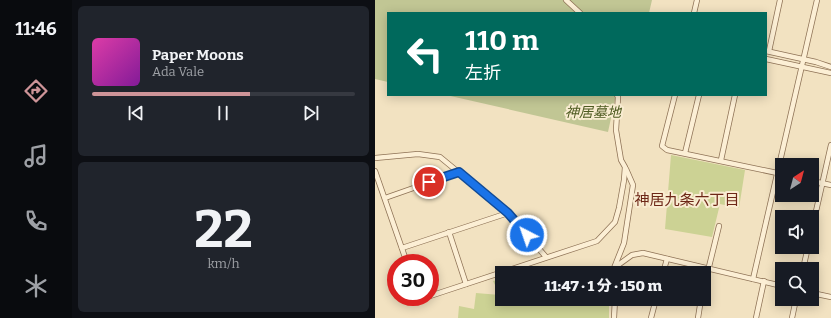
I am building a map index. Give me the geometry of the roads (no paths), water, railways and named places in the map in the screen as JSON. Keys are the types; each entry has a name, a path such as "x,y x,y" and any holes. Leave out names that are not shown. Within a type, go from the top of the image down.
{"street":[{"path":"566,0 579,12"},
{"path":"694,12 697,0"},
{"path":"780,0 767,51 831,67"},
{"path":"783,158 817,0"},
{"path":"767,59 831,73"},
{"path":"615,266 624,243 633,185 621,160 616,130 618,96"},
{"path":"675,96 662,146 667,150 721,160 775,173"},
{"path":"685,153 699,96"},
{"path":"721,160 735,96"},
{"path":"817,210 831,145"},
{"path":"375,158 418,154 441,157 508,213 546,257"},
{"path":"439,293 597,241 615,222 619,208 625,167"},
{"path":"375,171 404,254"},
{"path":"385,198 459,172"},
{"path":"819,182 831,185"},
{"path":"753,279 775,193"},
{"path":"402,248 508,213"},
{"path":"709,266 719,226"},
{"path":"449,232 466,284"},
{"path":"619,266 632,255 643,253 696,266"},
{"path":"665,266 667,259"},
{"path":"711,270 775,284"},
{"path":"756,318 764,281"},
{"path":"819,294 831,297"},
{"path":"614,318 615,306"},
{"path":"651,318 654,306"},
{"path":"697,318 700,306"},
{"path":"792,318 795,306"}],"district":[{"name":"神居九条六丁目","path":"687,200"}],"park label":[{"name":"神居墓地","path":"593,112"}]}
